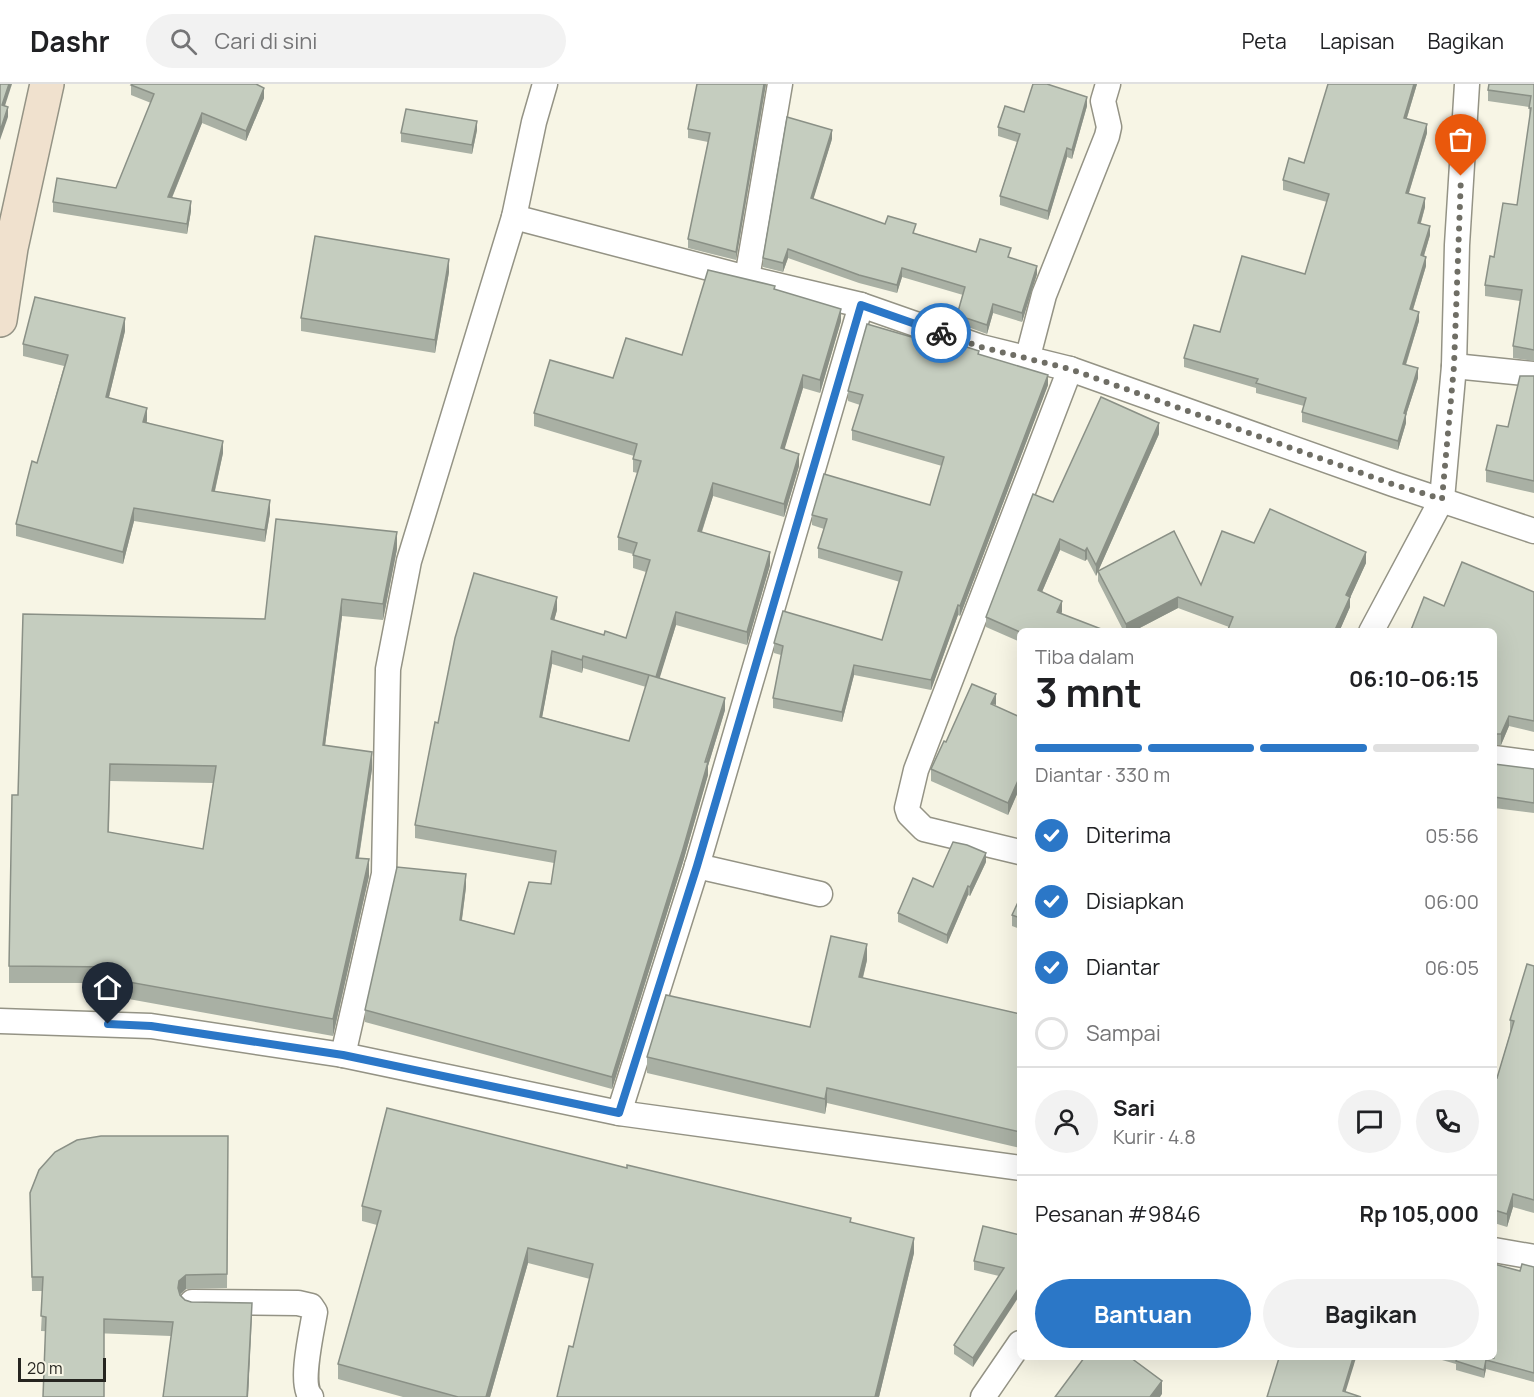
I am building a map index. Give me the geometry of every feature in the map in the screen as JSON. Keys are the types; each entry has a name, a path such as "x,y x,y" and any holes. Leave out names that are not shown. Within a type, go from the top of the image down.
{"street":[{"path":"0,320 11,248 47,84"},
{"path":"343,1055 384,874 388,669 409,561 514,218 534,122 545,84"},
{"path":"747,278 780,84"},
{"path":"1027,360 1044,295 1107,136 1109,127 1103,101 1108,84"},
{"path":"1373,628 1442,499 1454,366 1457,245 1467,84"},
{"path":"514,218 861,305 981,347 1070,369 1392,484 1534,531"},
{"path":"619,1113 697,866 861,305"},
{"path":"1454,366 1534,374"},
{"path":"1017,851 924,830 909,814 907,808 916,771 1070,369"},
{"path":"1497,758 1534,763"},
{"path":"697,866 820,894"},
{"path":"0,1021 151,1026 343,1055 619,1113 1017,1168"},
{"path":"1497,1251 1534,1257"},
{"path":"192,1302 298,1303 313,1308 315,1312 309,1344 306,1386 311,1397"},
{"path":"983,1397 1017,1347"}],"building":[{"path":"0,84 9,84 2,105 8,107 0,131"},
{"path":"132,84 256,84 264,88 246,131 202,113 168,197 191,201 187,224 53,202 57,178 116,188 154,94"},
{"path":"697,84 764,84 736,252 688,239 710,133 688,129"},
{"path":"1033,84 1047,84 1087,97 1072,150 1067,148 1048,211 1000,196 1020,134 998,127 1005,106 1024,112"},
{"path":"1328,84 1414,84 1404,118 1427,124 1406,193 1425,198 1418,223 1430,226 1421,255 1426,257 1410,309 1419,312 1403,364 1418,368 1398,441 1302,412 1306,398 1256,383 1258,379 1184,358 1194,325 1220,332 1242,256 1305,274 1329,194 1283,180 1289,158 1304,163"},
{"path":"1489,84 1534,84 1534,350 1513,346 1522,290 1485,285 1490,256 1494,257 1503,203 1517,205 1531,96 1488,90"},
{"path":"406,109 477,121 472,145 401,133"},
{"path":"787,117 832,130 811,198 885,224 888,216 916,224 913,233 976,252 980,239 1011,248 1008,257 1037,266 1022,313 993,304 987,325 957,315 965,287 902,268 897,285 859,275 788,249 783,263 763,258"},
{"path":"315,236 449,259 435,340 301,318"},
{"path":"708,270 775,286 774,289 841,309 820,380 803,375 781,448 799,454 784,504 713,483 698,531 770,552 747,632 676,612 656,677 583,656 582,660 552,651 540,717 629,741 649,675 725,698 705,762 708,762 683,849 612,1077 365,1010 397,867 466,874 460,920 514,934 529,882 551,884 556,851 415,825 435,722 438,723 455,638 474,573 557,597 551,619 604,635 605,631 626,638 650,560 633,555 637,543 618,537 641,461 633,459 637,444 534,413 550,360 613,378 626,338 682,355"},
{"path":"35,297 125,318 106,397 147,408 143,422 223,441 212,491 270,500 265,530 134,508 123,552 16,524 32,461 37,463 68,355 23,344"},
{"path":"867,324 946,347 948,341 979,351 978,354 1048,375 931,680 854,665 842,712 773,698 783,646 774,643 783,611 882,640 902,572 818,548 827,519 812,515 824,474 930,505 944,457 852,430 863,395 848,391"},
{"path":"1520,376 1534,376 1534,481 1486,470 1497,425 1508,427"},
{"path":"1101,397 1159,423 1096,565 1087,548 1085,551 1060,539 1038,590 1062,601 1057,612 1099,628 1017,628 1017,631 986,617 1033,494 1053,502"},
{"path":"1270,509 1366,552 1346,595 1350,597 1336,628 1229,628 1233,617 1178,597 1126,624 1098,571 1174,531 1201,585 1222,531 1254,543"},
{"path":"276,519 397,532 383,604 342,599 323,745 372,752 356,858 369,859 333,1019 112,979 115,967 9,966 12,795 18,795 23,614 265,619","holes":["110,764 216,766 203,849 108,832"]},
{"path":"1462,562 1534,592 1534,721 1509,716 1501,734 1497,734 1497,628 1412,628 1424,597 1444,606"},
{"path":"972,684 996,694 991,704 1017,716 1017,783 1008,803 931,769 944,741 946,742"},
{"path":"1497,764 1534,769 1534,803 1497,797"},
{"path":"953,842 986,853 970,887 968,886 947,935 898,913 913,878 933,887"},
{"path":"1017,904 1017,917 1012,915"},
{"path":"831,936 867,944 859,977 1017,1013 1017,1131 827,1088 825,1099 647,1057 666,995 810,1027"},
{"path":"1527,964 1534,966 1534,1200 1513,1194 1507,1214 1497,1211 1497,1078 1514,1021 1510,1020"},
{"path":"387,1108 627,1168 627,1165 851,1218 850,1222 914,1238 875,1397 557,1397 569,1346 573,1347 593,1264 528,1248 486,1397 458,1397 338,1364 381,1211 362,1206"},
{"path":"101,1136 228,1136 227,1274 186,1275 179,1281 178,1288 180,1295 191,1302 252,1303 247,1397 163,1397 173,1322 104,1319 104,1397 43,1397 46,1317 41,1316 43,1277 32,1277 30,1193 39,1170 55,1152 77,1140"},
{"path":"983,1226 1017,1234 1017,1291 973,1358 954,1345 1004,1268 974,1261"},
{"path":"1522,1264 1534,1267 1534,1373 1486,1360 1497,1360 1497,1265 1520,1271"},
{"path":"1083,1360 1134,1360 1162,1381 1150,1397 1055,1397"},
{"path":"1278,1360 1352,1360 1343,1391 1361,1397 1267,1397"},
{"path":"1456,1360 1486,1360 1484,1370"}],"way so far":[{"path":"941,333 1027,360 1070,369 1392,484 1442,499 1454,366 1461,176"}],"route":[{"path":"108,1024 151,1026 343,1055 619,1113 697,866 861,305 941,333"}]}
